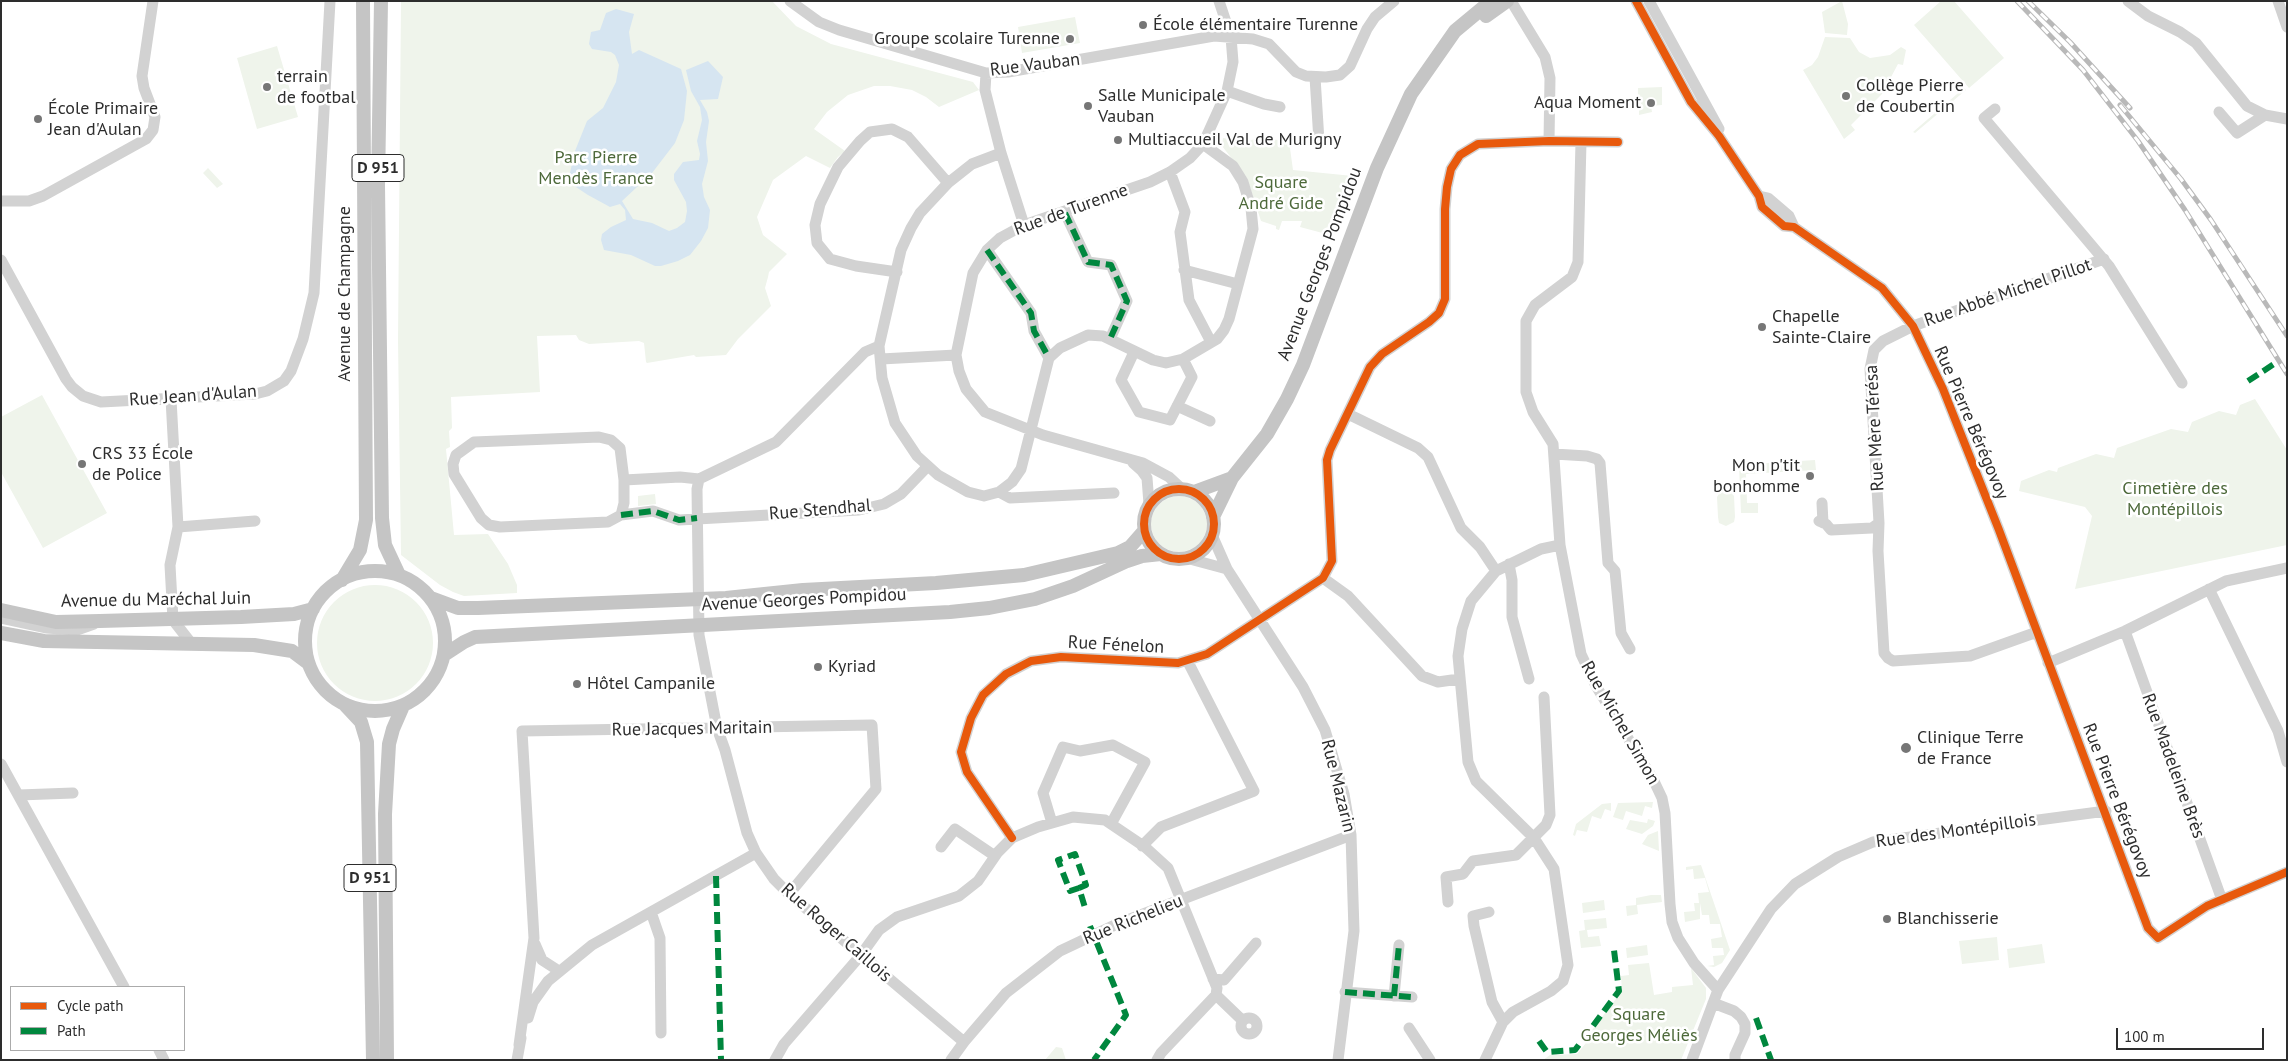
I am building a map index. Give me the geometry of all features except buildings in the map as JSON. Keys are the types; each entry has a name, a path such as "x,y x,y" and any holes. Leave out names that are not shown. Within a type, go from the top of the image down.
{"main road":[{"name":"Avenue de Champagne","path":"342,580 360,550 366,520 363,1"},
{"name":"Avenue de Champagne","path":"381,1 378,186 382,518 385,545 399,575"},
{"name":"Avenue Georges Pompidou","path":"1213,517 1232,478 1267,434 1287,399 1303,365 1377,168 1411,94 1455,31 1491,1"},
{"name":"Avenue Georges Pompidou","path":"1435,58 1507,1"},
{"path":"1188,490 1203,498 1213,517 1212,535 1198,553 1178,559 1161,554 1147,540 1144,531 1145,512 1150,504 1164,492 1188,490 1232,478"},
{"name":"Avenue Georges Pompidou","path":"431,598 458,608 726,598 804,590 936,583 1024,575 1118,553 1130,547 1144,531"},
{"name":"Avenue Georges Pompidou","path":"444,655 475,637 950,612 989,608 1035,599 1073,586 1127,561 1142,556 1161,554"},
{"path":"380,571 399,575 416,584 431,598 441,615 445,635 444,655 436,676 422,694 403,706 383,711 363,710 344,704 328,694 316,680 308,663 305,645 307,626 313,609 325,592 342,580 360,573 380,571"},
{"name":"Avenue du Maréchal Juin","path":"1,610 56,622 100,622 294,614 313,609"},
{"path":"1,633 44,641 254,645 292,651 308,663"},
{"name":"D 951","path":"344,704 361,722 367,742 373,1060"},
{"name":"D 951","path":"387,1060 385,814 389,744 403,706"}],"street":[{"path":"1,201 29,201 43,196 146,139 153,130 155,117 144,88 142,76 153,1"},
{"name":"Rue Jean d'Aulan","path":"1,260 72,387 83,396 101,402 267,392 284,381 291,371 303,339 314,293 330,1"},
{"name":"Rue Vauban","path":"790,1 819,22 838,30 986,73 1008,72 1214,36 1253,39 1269,44 1296,72 1315,77"},
{"name":"Rue de Turenne","path":"1188,490 1143,463 1032,431 985,412 966,389 959,371 956,355 973,273 987,250 1000,238 1024,225 1065,213 1150,182 1170,172 1190,158 1204,144 1227,91 1234,62 1231,37 1219,1"},
{"path":"1319,141 1315,77 1340,75 1350,66 1367,29 1375,17 1394,1"},
{"path":"1511,1 1545,57 1550,78 1549,141"},
{"name":"Rue Pierre Bérégovoy","path":"1636,1 1691,102 1719,136 1758,196 1768,198 1789,216 1794,227 1882,288 1913,326 1947,398 2106,811 2148,928 2158,938 2207,906 2222,900"},
{"name":"Rue Pierre Bérégovoy","path":"1649,1 1719,126 1719,136"},
{"path":"2128,1 2148,16 2191,38 2204,51 2243,102 2265,115 2287,119"},
{"path":"2278,1 2287,26"},
{"path":"986,73 985,90 1001,153 1024,225"},
{"path":"1227,91 1264,104 1280,107"},
{"name":"Rue Abbé Michel Pillot","path":"1995,109 1984,118 2104,260 2182,383"},
{"path":"2219,112 2237,133 2265,115"},
{"path":"897,272 830,260 818,243 815,224 820,204 838,167 870,132 892,129 908,137 948,183"},
{"path":"1460,679 1438,682 1422,676 1348,596 1323,578 1332,561 1327,460 1370,367 1382,354 1429,322 1439,312 1445,299 1447,187 1451,169 1460,155 1478,144 1549,141 1618,142"},
{"name":"Rue Michel Simon","path":"1581,142 1579,254 1576,269 1564,285 1535,305 1526,321 1526,392 1533,412 1553,444 1560,545 1578,639 1586,668 1653,779 1662,798 1665,813 1672,922 1678,938 1694,963 1718,990"},
{"path":"1001,153 972,164 948,183 920,213 911,228 902,250 880,346 882,378 895,423 917,456 938,475 968,492 984,496 999,492 1012,482 1021,469 1050,358 1060,348 1083,337 1103,336 1134,352 1166,363 1183,359 1211,342 1224,330 1253,229 1251,208 1243,182 1233,166 1204,144"},
{"path":"1170,172 1185,212 1180,232 1189,300 1211,342"},
{"path":"1065,213 1088,262 1112,265 1127,301 1110,339"},
{"path":"987,250 1031,314 1034,330 1050,358"},
{"name":"Rue Abbé Michel Pillot","path":"1913,326 2104,260"},
{"path":"1184,270 1238,284"},
{"name":"Rue Mère Térésa","path":"1913,326 1883,341 1874,350 1871,359 1880,523 1878,552 1884,652 1893,662 1970,656 2037,632"},
{"path":"621,515 624,503 624,480 680,477 699,479 776,442 866,352 880,346"},
{"path":"1134,352 1121,380 1139,412 1170,420 1192,377 1183,359"},
{"path":"881,359 956,355"},
{"path":"171,399 178,527 170,565 173,620 191,643"},
{"path":"1177,406 1210,421"},
{"path":"1348,414 1418,448 1428,457 1461,528 1480,547 1496,571"},
{"name":"Rue Stendhal","path":"624,480 620,448 611,440 599,437 474,442 456,455 454,464 454,474 481,518 489,525 500,527 608,522 621,515 653,511 679,520 867,508 884,504 901,494 928,466"},
{"path":"1554,454 1587,456 1596,459 1600,463 1608,563 1615,571 1621,633 1630,648"},
{"name":"Rue de Turenne","path":"1127,459 1142,471 1147,478 1150,504"},
{"name":"Rue Roger Caillois","path":"699,479 697,489 699,636 717,728 725,750 747,833 756,853 774,879 788,894 964,1042"},
{"path":"999,492 1010,498 1114,493"},
{"path":"1822,503 1821,522 1831,530 1872,528 1880,523"},
{"path":"178,527 255,521"},
{"name":"Rue Mazarin","path":"1212,535 1227,569 1303,687 1325,730 1344,794 1351,835 1354,931 1338,1060"},
{"path":"1485,1060 1503,1022 1513,1012 1551,991 1563,981 1568,965 1554,869 1534,838 1476,781 1468,762 1458,656 1462,629 1471,601 1496,571 1541,549 1560,545"},
{"path":"1186,558 1227,569"},
{"path":"1509,564 1512,580 1512,617 1529,678"},
{"path":"2048,663 2125,631 2226,581 2287,568"},
{"name":"Rue Fénelon","path":"1012,838 967,772 961,752 971,718 983,696 1006,674 1031,661 1061,657 1178,663 1207,654 1323,578"},
{"path":"2209,589 2278,732 2287,762"},
{"path":"1,618 46,628 77,630 100,622"},
{"name":"Rue Madeleine Brès","path":"2125,631 2222,900"},
{"path":"1142,846 1161,827 1254,792 1187,660"},
{"path":"1448,902 1446,877 1463,874 1473,861 1516,855 1542,831 1550,815 1544,697"},
{"name":"Rue Jacques Maritain","path":"519,1045 534,943 522,731 872,725 876,789 788,894"},
{"path":"1052,823 1043,793 1063,747 1080,750 1113,745 1145,762 1111,824"},
{"path":"1,764 123,986"},
{"path":"19,795 73,793"},
{"name":"Rue des Montépillois","path":"1692,1060 1718,990 1771,910 1795,884 1838,857 1873,842 2106,811"},
{"path":"776,1060 784,1044 861,955 879,930 897,916 959,896 978,882 995,856 1012,838 1073,816 1105,820 1142,846 1168,868 1179,900 1213,979 1216,995 1161,1053 1157,1060"},
{"path":"942,847 955,829 995,856"},
{"name":"Rue Richelieu","path":"951,1060 1006,993 1052,956 1117,924 1351,835"},
{"path":"517,1060 519,1045 533,1002 559,971 592,945 756,853"},
{"path":"2222,900 2287,872"},
{"path":"651,912 660,938 661,1033"},
{"path":"1489,912 1473,916 1492,1002 1503,1022"},
{"name":"Rue Jacques Maritain","path":"534,943 542,960 559,971"},
{"path":"1213,979 1224,980 1256,943"},
{"path":"1394,996 1399,945"},
{"path":"530,968 536,982 543,988"},
{"path":"1345,992 1412,997"},
{"path":"1216,995 1242,1020"},
{"path":"1713,1003 1734,1011 1745,1024 1745,1033 1735,1055 1735,1060"},
{"path":"1409,1028 1430,1060"}],"green space":[{"name":"Parc Pierre Mendès France","path":"401,1 772,1 796,26 831,44 973,82 979,90 939,107 926,97 912,90 890,86 874,86 848,95 827,112 814,129 845,151 830,168 806,156 773,180 757,217 763,235 787,254 769,272 765,288 771,306 738,339 726,355 696,357 694,355 647,363 644,343 639,341 589,344 579,340 576,335 537,336 540,392 451,397 452,428 449,431 450,447 446,449 454,535 488,534 508,564 517,585 517,593 464,596 440,585 401,555 398,340"},
{"path":"1842,1 1848,24 1847,35 1825,33 1822,12"},
{"path":"1941,1 1954,1 2004,58 1969,88 1914,25"},
{"path":"1075,17 1080,43 1022,53 1018,27"},
{"path":"1825,37 1850,38 1859,52 1870,58 1890,55 1901,47 1906,50 1903,65 1898,64 1882,94 1851,125 1855,130 1844,139 1803,70 1812,65 1818,57"},
{"name":"terrain de footbal","path":"277,46 298,117 257,129 237,58"},
{"name":"Aqua Moment","path":"1662,87 1662,105 1651,106 1652,112 1639,115 1639,108 1642,105 1638,100 1638,88"},
{"path":"1964,88 1966,90 1915,133 1913,132"},
{"name":"Square André Gide","path":"1223,138 1247,142 1257,138 1289,141 1293,170 1353,176 1330,235 1300,227 1302,221 1282,221 1279,230 1276,229 1276,226 1261,221 1247,178 1222,146"},
{"path":"208,168 223,184 217,188 203,173"},
{"path":"42,395 107,513 43,548 1,472 1,417"},
{"name":"Cimetière des Montépillois","path":"2255,399 2287,450 2287,545 2075,589 2092,516 2085,507 2019,491 2021,481 2049,470 2057,472 2058,468 2096,454 2114,458 2117,448 2171,429 2188,432 2192,422 2219,411 2236,415 2240,405"},
{"path":"1815,460 1816,470 1746,474 1747,503 1758,503 1758,513 1741,513 1739,465"},
{"path":"1730,491 1734,496 1735,517 1734,522 1726,526 1719,523 1717,497 1720,492"},
{"path":"655,494 656,504 638,506 638,496"},
{"path":"1179,496 1199,504 1207,524 1199,544 1179,552 1159,544 1151,524 1159,504"},
{"path":"375,585 397,589 416,602 429,621 433,643 429,665 416,684 397,697 375,701 353,697 334,684 321,665 317,643 321,621 334,602 353,589"},
{"path":"1653,802 1652,808 1645,806 1642,816 1626,811 1623,820 1613,817 1618,803"},
{"path":"1611,803 1611,811 1605,809 1601,819 1592,816 1587,832 1577,830 1575,836 1573,835 1576,824 1602,804"},
{"path":"1648,819 1655,821 1653,826 1642,834 1626,829 1630,820 1647,823"},
{"path":"1658,831 1659,851 1642,844 1648,835"},
{"path":"1701,865 1730,950 1722,963 1714,967 1707,966 1714,965 1713,956 1724,955 1723,948 1712,948 1711,939 1722,937 1720,924 1710,924 1709,915 1702,915 1700,903 1700,919 1685,922 1684,912 1695,911 1694,903 1699,903 1698,893 1709,892 1705,878 1694,879 1693,869 1686,870 1686,867"},
{"path":"1661,895 1662,902 1637,905 1638,914 1627,916 1626,906 1636,905 1636,898"},
{"path":"1604,900 1605,910 1583,913 1582,903"},
{"path":"1606,918 1607,928 1587,930 1588,937 1599,936 1601,946 1581,948 1579,931 1585,930 1584,920"},
{"path":"1997,937 1999,960 1962,964 1959,941"},
{"path":"2042,944 2045,963 2009,968 2007,949"},
{"path":"1647,945 1648,955 1627,958 1626,948"},
{"name":"Square Georges Méliès","path":"1649,963 1654,995 1672,992 1672,987 1693,985 1691,968 1706,988 1706,999 1681,1060 1543,1060 1550,1055 1577,1054 1594,1033 1592,1030 1622,991 1621,976 1629,975 1628,965"},
{"path":"1056,1047 1062,1048 1066,1060 1045,1060"}],"shaded area":[{"path":"616,9 634,14 629,32 632,54 639,50 681,69 687,91 684,120 675,143 652,173 622,201 633,219 652,223 669,231 685,222 686,202 674,180 674,174 683,162 699,160 700,154 697,141 702,120 700,107 691,91 686,70 708,61 723,77 718,99 700,100 707,112 709,121 706,142 708,161 702,184 704,197 710,210 708,228 690,255 661,266 655,266 631,255 604,250 601,240 602,234 611,227 626,220 625,210 620,204 610,207 588,195 573,185 569,177 575,151 587,121 603,108 616,82 619,65 615,55 611,52 592,49 589,44 591,32 600,30 606,13"}],"railway":[{"path":"2017,1 2083,70 2138,141 2185,210 2287,374"},
{"path":"2028,1 2070,42 2130,108"},
{"path":"2120,105 2181,179 2211,220 2287,336"}],"marked path":[{"path":"1065,213 1088,262 1111,265 1127,301 1110,339"},
{"path":"987,250 1031,313 1034,331 1049,358"},
{"path":"2248,381 2274,364"},
{"path":"621,515 653,511 679,520 697,518"},
{"path":"1079,888 1086,885 1075,854 1058,860 1070,891 1079,888 1086,911"},
{"path":"716,876 721,1060"},
{"path":"1090,926 1126,1015 1094,1060"},
{"path":"1394,996 1399,945"},
{"path":"1539,1041 1547,1052 1575,1050 1619,991 1614,950"},
{"path":"1345,992 1412,997"},
{"path":"1756,1018 1771,1060"}],"cycle path":[{"path":"1636,1 1691,102 1719,136 1759,196 1762,207 1784,226 1794,227 1882,288 1913,326 1943,389 1999,530 2148,928 2158,938 2207,906 2287,872"},
{"path":"1012,838 967,772 961,752 971,718 983,695 1006,674 1031,661 1061,657 1178,663 1207,654 1323,578 1332,561 1327,460 1330,450 1370,367 1382,354 1439,313 1445,299 1445,209 1447,187 1451,169 1460,155 1478,144 1549,141 1618,142"},
{"path":"1179,489 1192,492 1204,499 1211,511 1214,524 1211,537 1204,549 1192,556 1179,559 1166,556 1154,549 1147,537 1144,524 1147,511 1154,499 1166,492 1179,489"}],"place":[{"name":"École élémentaire Turenne","path":"1143,25"},
{"name":"Groupe scolaire Turenne","path":"1070,39"},
{"name":"terrain de footbal","path":"267,87"},
{"name":"Collège Pierre de Coubertin","path":"1846,96"},
{"name":"Aqua Moment","path":"1651,103"},
{"name":"Salle Municipale Vauban","path":"1088,106"},
{"name":"École Primaire Jean d'Aulan","path":"38,119"},
{"name":"Multiaccueil Val de Murigny","path":"1118,140"},
{"name":"Chapelle Sainte-Claire","path":"1762,327"},
{"name":"CRS 33 École de Police","path":"82,464"},
{"name":"Mon p'tit bonhomme","path":"1810,476"},
{"name":"Kyriad","path":"818,667"},
{"name":"Hôtel Campanile","path":"577,684"},
{"name":"Clinique Terre de France","path":"1906,748"},
{"name":"Blanchisserie","path":"1887,919"}]}
